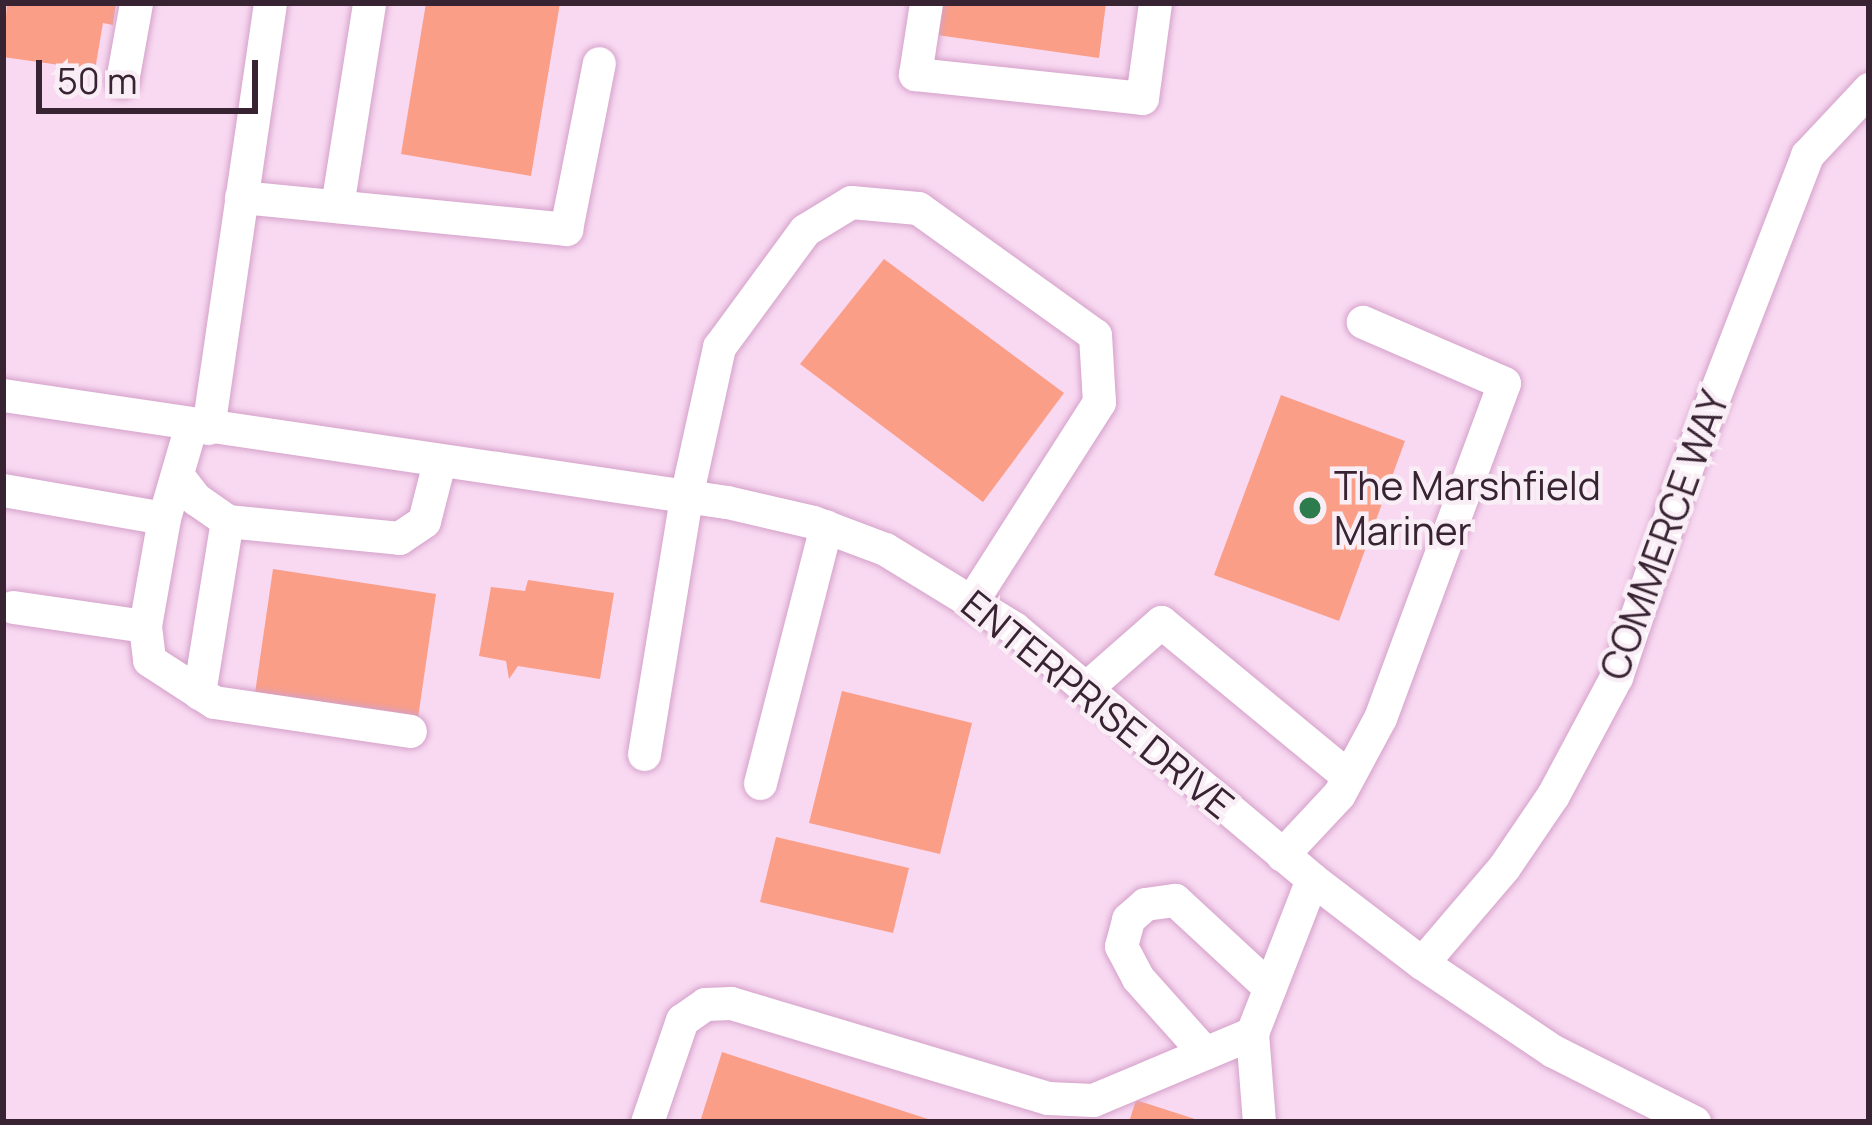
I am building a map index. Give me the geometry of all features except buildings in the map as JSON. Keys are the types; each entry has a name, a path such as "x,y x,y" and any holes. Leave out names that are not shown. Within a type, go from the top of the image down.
{"street":[{"path":"122,81 136,3"},
{"path":"270,3 242,197 200,426 164,518 145,626 148,660 214,702 410,731"},
{"path":"337,206 369,3"},
{"path":"926,3 915,74 1142,98 1155,3"},
{"path":"242,197 566,229 598,63"},
{"name":"COMMERCE WAY","path":"1422,963 1504,867 1541,813 1616,677 1686,469 1807,155 1869,89"},
{"path":"644,754 686,497 719,346 805,230 851,202 919,208 1095,335 1099,402 973,599"},
{"path":"1282,855 1348,776 1380,718 1504,383 1363,322"},
{"name":"ENTERPRISE DRIVE","path":"3,394 686,497 826,526 885,548 973,599 1282,855 1422,963 1583,1069 1694,1122"},
{"path":"177,475 196,499 227,520 399,538 424,521 439,462"},
{"path":"3,490 164,518"},
{"path":"200,693 227,520"},
{"path":"760,783 826,526"},
{"path":"13,608 145,626"},
{"path":"1086,688 1161,622 1348,776"},
{"path":"1259,1122 1252,1034 1312,879"},
{"path":"1205,1053 1138,978 1121,946 1128,920 1145,904 1175,900 1270,988"},
{"path":"647,1122 675,1033 682,1020 705,1004 730,1003 1048,1099 1094,1100 1252,1034"}],"place":[{"name":"The Marshfield Mariner","path":"1310,508"}]}
